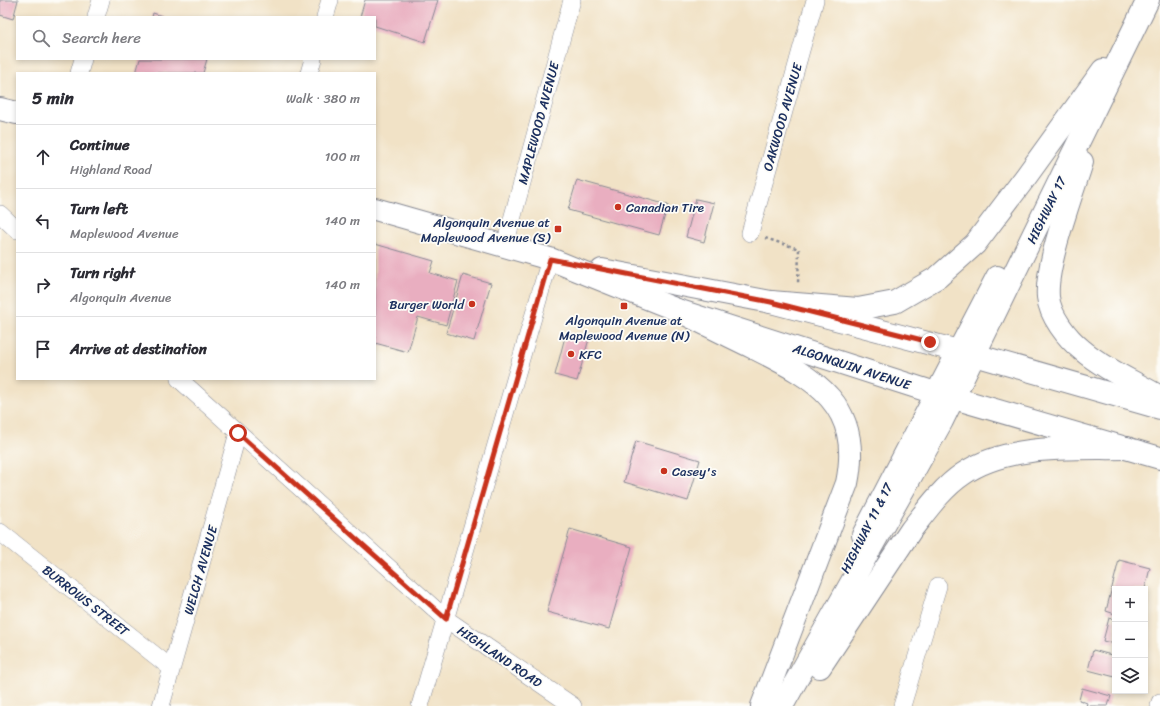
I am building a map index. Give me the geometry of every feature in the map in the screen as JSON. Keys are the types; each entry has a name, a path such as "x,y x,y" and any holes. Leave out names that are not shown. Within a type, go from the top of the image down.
{"main road":[{"name":"HIGHWAY 17","path":"966,352 1148,0"},
{"path":"771,302 858,309 895,302 938,277 975,244 1025,178 1137,22"},
{"path":"1137,22 1099,106 1056,249 1050,275 1048,297 1053,314 1082,350 1160,397"},
{"path":"0,109 16,113"},
{"name":"ALGONQUIN AVENUE","path":"376,209 550,259 677,310 945,396 1160,458"},
{"name":"ALGONQUIN AVENUE","path":"550,259 771,302 966,352 1160,408"},
{"path":"677,310 796,369 817,384 829,396 842,415 847,428 850,444 850,465 847,483 762,706"},
{"name":"HIGHWAY 11 & 17","path":"782,706 878,538 966,352"},
{"name":"HIGHWAY 11 & 17","path":"776,706 945,396"},
{"path":"793,706 911,530 932,504 963,474 1004,456 1024,452 1048,449 1127,448"}],"street":[{"path":"96,16 101,0"},
{"path":"325,16 330,0"},
{"name":"MAPLEWOOD AVENUE","path":"505,245 572,0"},
{"name":"OAKWOOD AVENUE","path":"750,233 815,0"},
{"path":"79,72 83,60"},
{"path":"309,72 313,60"},
{"path":"0,214 16,229"},
{"path":"420,706 550,259"},
{"name":"HIGHLAND ROAD","path":"180,380 446,619 573,706"},
{"name":"WELCH AVENUE","path":"161,706 238,433"},
{"name":"BURROWS STREET","path":"0,532 172,668"},
{"path":"902,706 938,586"},
{"path":"1159,706 1160,702"}],"path":[{"path":"750,233 799,249 798,303"}],"building":[{"path":"0,0 18,0 13,19 0,15"},
{"path":"365,0 438,0 425,42 376,26 376,16 360,16"},
{"path":"153,13 162,16 152,16"},
{"path":"140,60 207,60 203,72 136,72"},
{"name":"Canadian Tire","path":"577,180 668,205 659,235 568,210"},
{"path":"696,199 714,203 704,242 686,237"},
{"path":"376,244 434,261 430,273 458,281 446,325 418,317 408,352 376,343"},
{"path":"463,275 491,283 474,341 446,333"},
{"path":"566,333 589,339 577,381 555,375"},
{"path":"636,441 700,460 688,501 624,482"},
{"path":"570,529 632,547 609,629 547,612"},
{"path":"1119,560 1150,568 1146,586 1112,586"},
{"path":"1112,587 1112,613 1106,611"},
{"path":"1109,618 1112,619 1112,643 1103,641"},
{"path":"1093,650 1112,655 1112,676 1088,670"},
{"path":"1082,688 1111,696 1108,706 1086,706 1087,703 1079,700"}],"place":[{"name":"Canadian Tire","path":"618,207"},
{"name":"Algonquin Avenue at Maplewood Avenue (S)","path":"558,229"},
{"name":"Burger World","path":"472,304"},
{"name":"Algonquin Avenue at Maplewood Avenue (N)","path":"624,306"},
{"name":"KFC","path":"571,354"},
{"name":"Casey's","path":"664,471"}],"route":[{"path":"238,433 446,619 550,259 771,302 930,342"}]}
